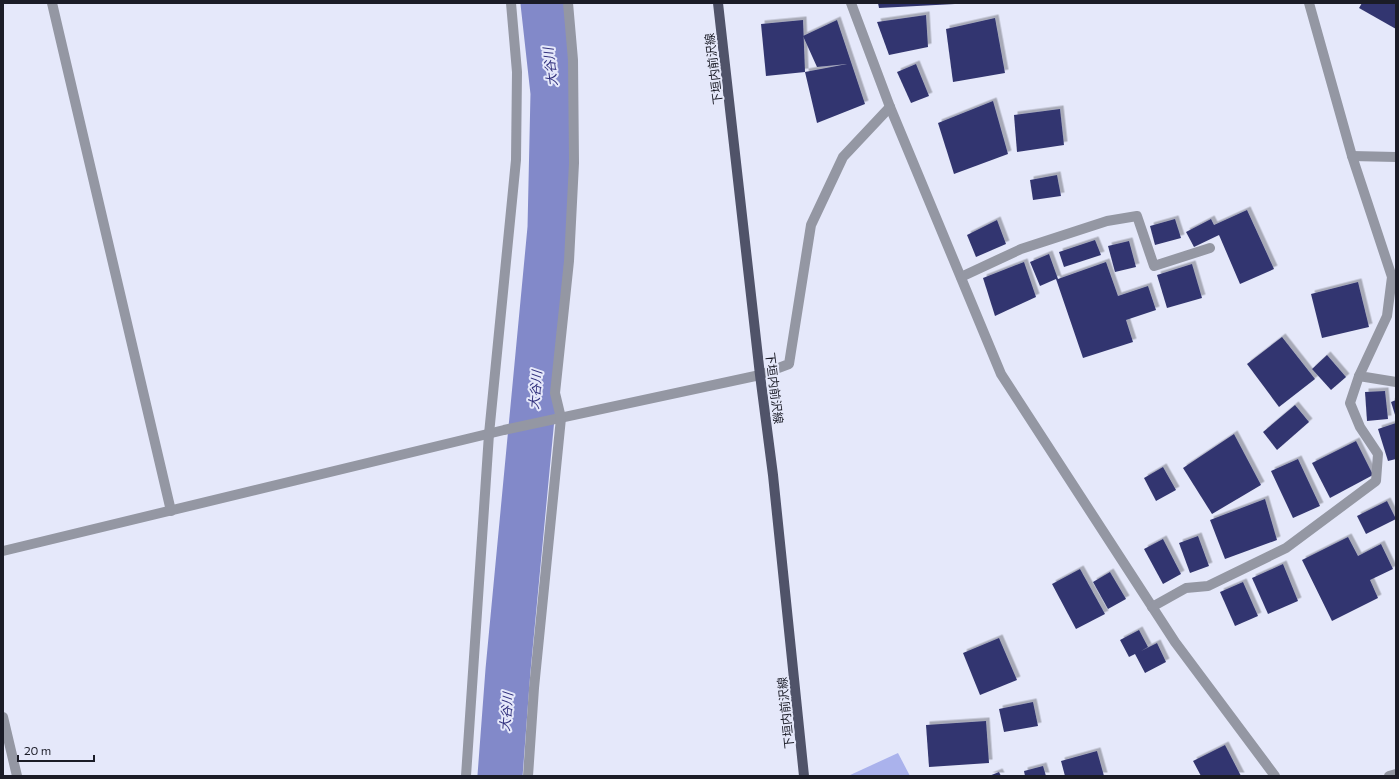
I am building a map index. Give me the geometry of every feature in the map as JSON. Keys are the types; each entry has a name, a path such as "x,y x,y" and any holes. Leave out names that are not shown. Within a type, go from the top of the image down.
{"main road":[{"name":"下垣内前沢線","path":"718,3 760,375 773,475 804,776"}],"street":[{"path":"52,3 171,511"},
{"path":"466,776 489,434 516,160 517,72 511,3"},
{"path":"528,776 534,688 561,418 555,393 569,261 574,163 573,60 568,3"},
{"path":"851,3 890,107 1000,374 1175,642 1275,776"},
{"path":"1152,607 1186,588 1208,586 1286,548 1376,481 1378,454 1360,427 1350,403 1359,376 1386,316 1392,277 1352,156 1309,3"},
{"path":"3,551 504,430 760,375 789,364 811,225 843,157 890,107"},
{"path":"1352,156 1396,157"},
{"path":"961,277 1021,249 1107,221 1137,216 1154,266 1210,248"},
{"path":"1359,376 1396,382"},
{"path":"3,717 17,776"},
{"path":"1389,776 1396,774"}],"shaded area":[{"path":"898,753 910,776 848,776"}],"building":[{"path":"878,3 955,3 955,4 879,8"},
{"path":"1362,3 1396,4 1396,29 1359,8"},
{"path":"926,15 928,47 889,55 877,22"},
{"path":"995,18 1005,73 953,82 946,29"},
{"path":"803,20 805,72 766,76 761,24"},
{"path":"837,20 865,104 817,123 805,72 847,64 817,67 803,36"},
{"path":"916,64 929,96 911,103 897,72"},
{"path":"993,101 1008,154 954,174 938,123"},
{"path":"1060,109 1064,145 1017,152 1014,115"},
{"path":"1057,175 1061,196 1033,200 1030,180"},
{"path":"1247,210 1274,269 1240,284 1219,235 1194,247 1186,232 1211,219 1214,225"},
{"path":"1175,219 1181,238 1155,245 1150,226"},
{"path":"997,220 1006,244 976,257 967,235"},
{"path":"1095,240 1101,255 1064,267 1059,252"},
{"path":"1129,241 1136,267 1115,272 1108,246"},
{"path":"1049,254 1058,279 1106,262 1118,296 1148,286 1156,310 1126,320 1133,342 1083,358 1056,279 1040,286 1030,262"},
{"path":"1024,262 1036,297 995,316 983,278"},
{"path":"1192,264 1202,298 1167,308 1157,275"},
{"path":"1358,282 1369,327 1322,338 1311,294"},
{"path":"1282,337 1315,379 1279,407 1247,364"},
{"path":"1327,355 1346,377 1331,390 1312,369"},
{"path":"1385,391 1388,419 1367,421 1365,392"},
{"path":"1396,400 1396,418 1391,402"},
{"path":"1295,405 1309,422 1277,450 1263,432"},
{"path":"1396,423 1396,459 1388,461 1378,429"},
{"path":"1234,434 1261,485 1212,514 1183,468"},
{"path":"1356,441 1373,475 1330,498 1312,463"},
{"path":"1298,459 1320,506 1293,518 1271,471"},
{"path":"1163,467 1176,490 1156,501 1144,478"},
{"path":"1265,499 1277,540 1225,559 1210,520"},
{"path":"1387,501 1396,519 1366,534 1357,516"},
{"path":"1198,536 1209,566 1190,573 1179,543"},
{"path":"1348,537 1358,556 1381,544 1393,569 1370,580 1378,598 1332,621 1302,560"},
{"path":"1163,539 1181,574 1163,584 1144,549"},
{"path":"1283,564 1298,601 1268,614 1252,578"},
{"path":"1080,569 1105,614 1076,629 1052,584"},
{"path":"1110,572 1126,599 1108,609 1093,582"},
{"path":"1243,582 1258,616 1235,626 1220,592"},
{"path":"1139,630 1148,647 1141,651 1157,643 1166,662 1145,673 1135,654 1129,657 1120,640"},
{"path":"999,638 1017,680 980,695 963,653"},
{"path":"1033,702 1038,726 1004,732 999,709"},
{"path":"986,721 989,763 929,767 926,725"},
{"path":"1225,745 1241,776 1201,776 1193,761"},
{"path":"1097,751 1104,776 1065,776 1061,761"},
{"path":"1043,766 1046,776 1025,776 1024,771"},
{"path":"999,772 1001,776 989,776"}],"waterway":[{"name":"大谷川","path":"500,776 508,670 550,228 553,93 543,3"}]}
